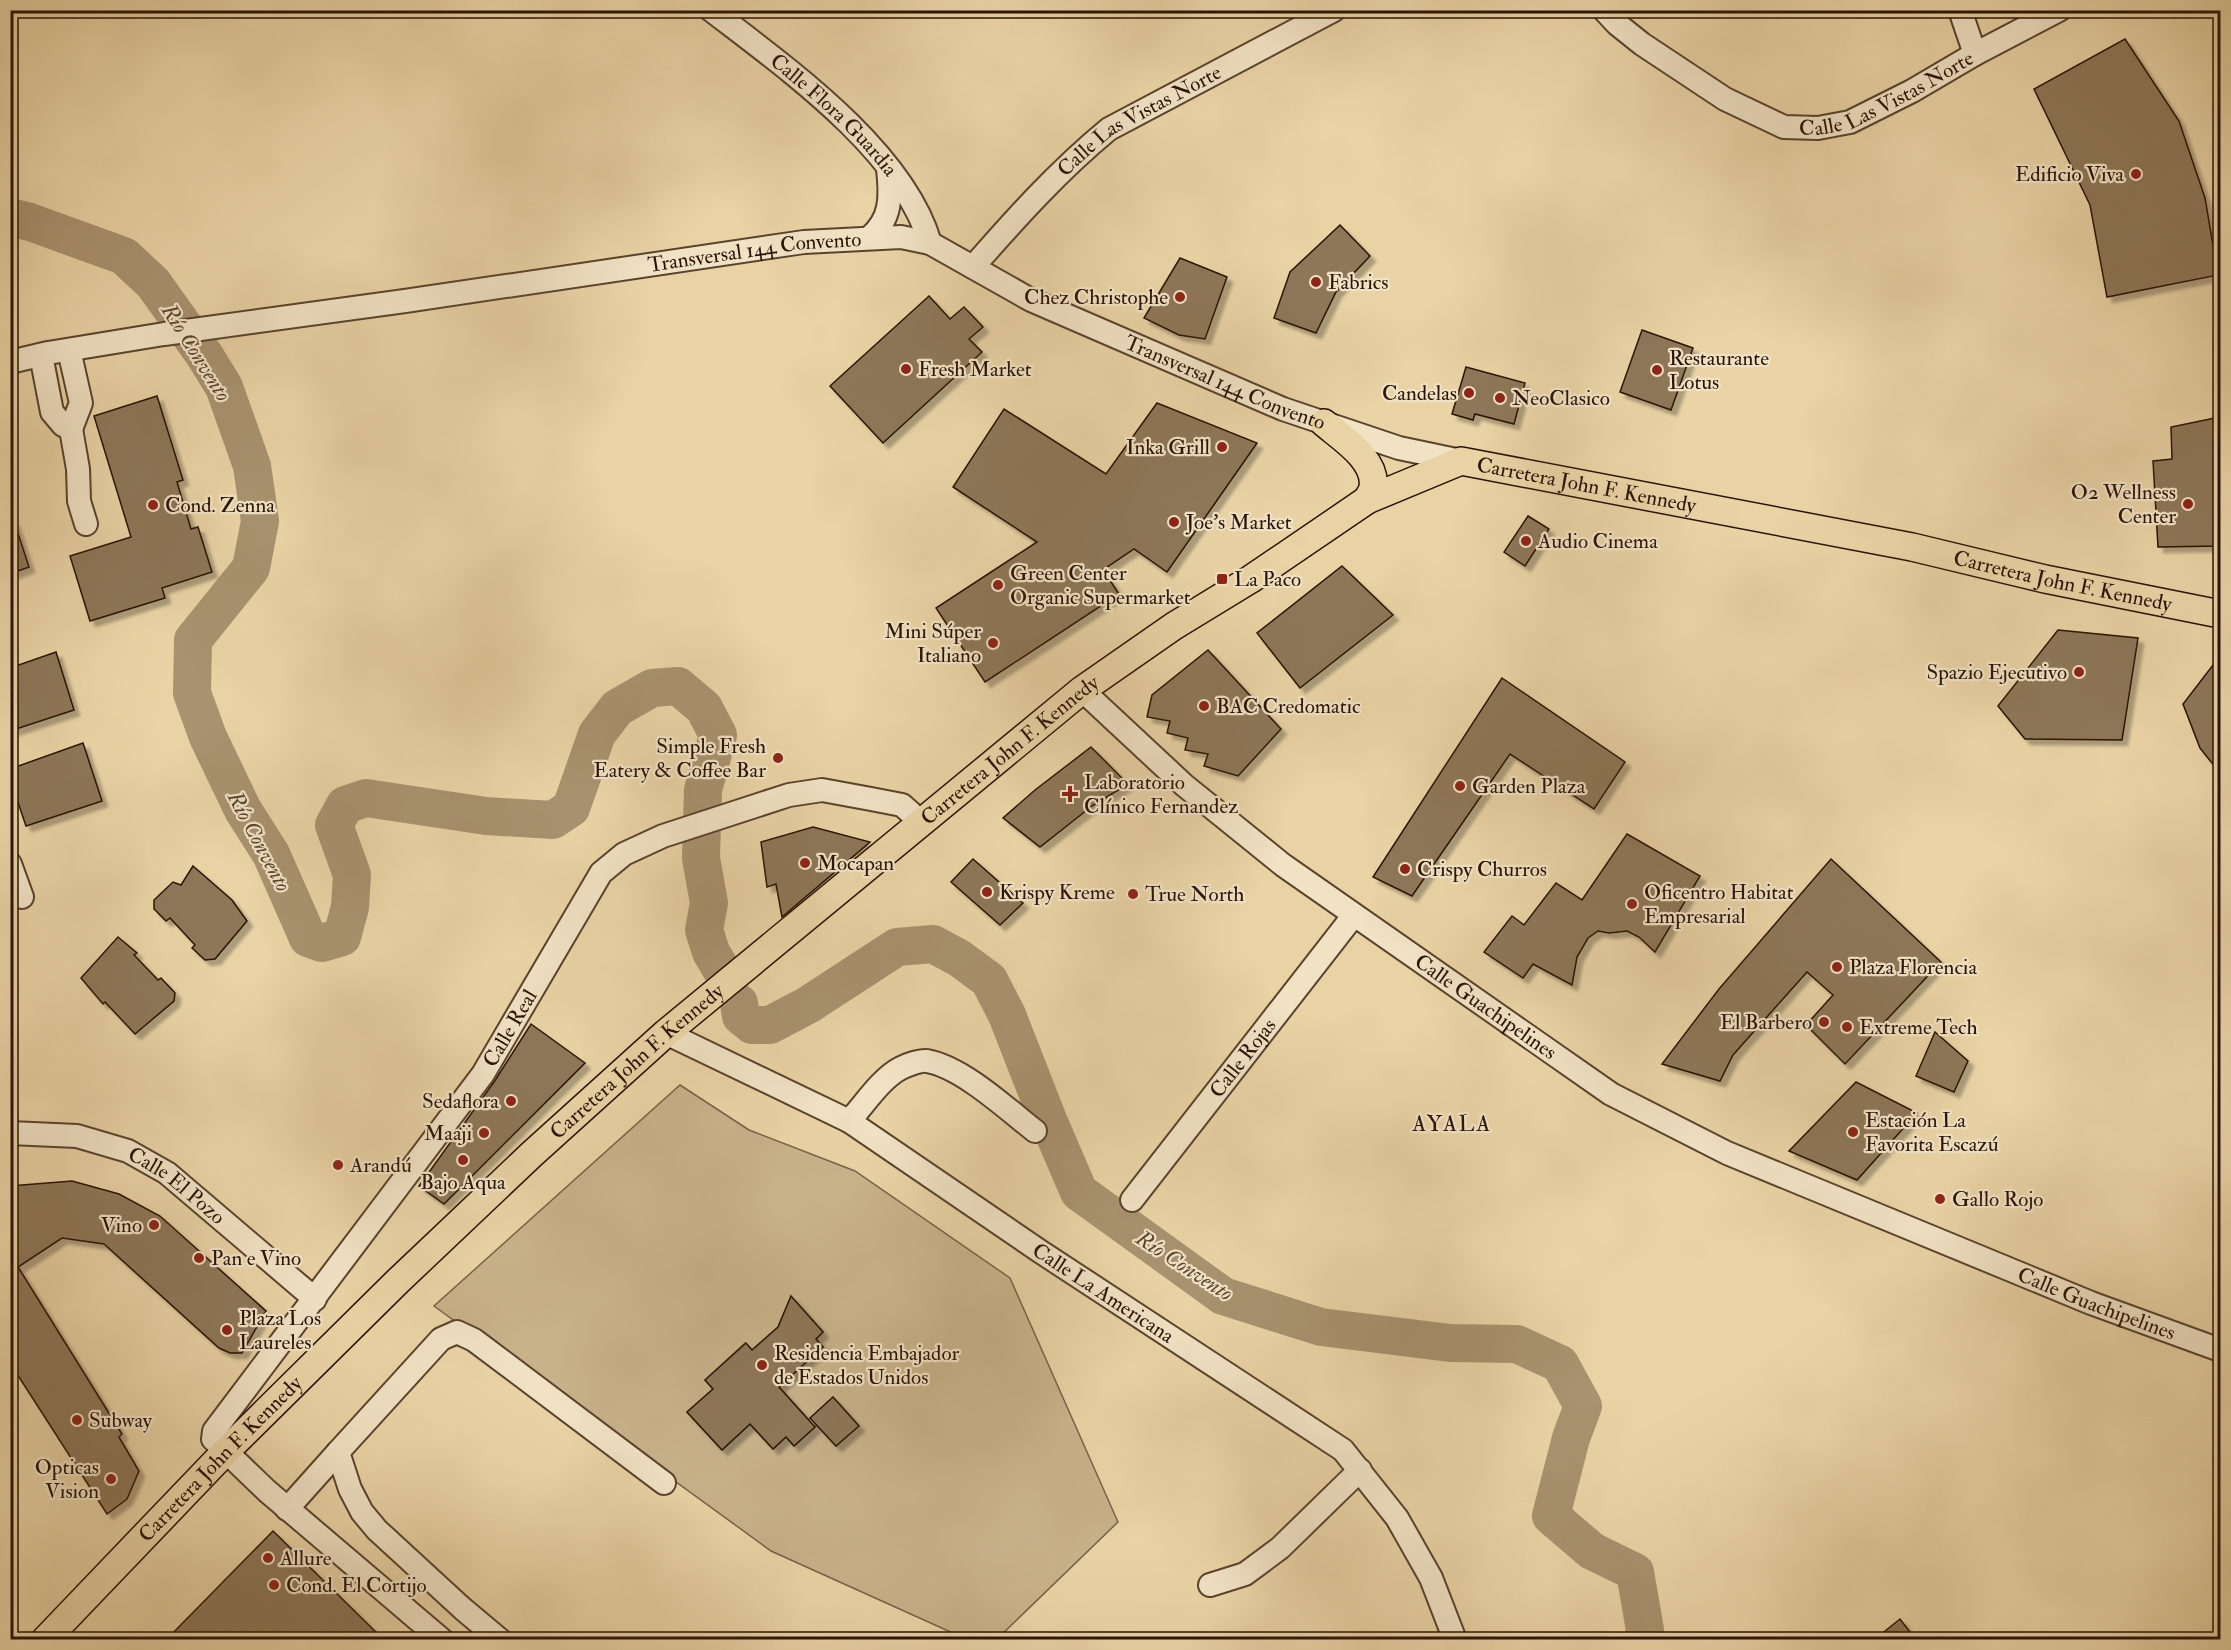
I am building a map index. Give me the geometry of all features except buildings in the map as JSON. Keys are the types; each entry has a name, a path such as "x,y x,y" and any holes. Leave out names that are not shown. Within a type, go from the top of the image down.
{"main road":[{"path":"1324,423 1353,447 1367,463 1372,475 1373,488 1367,500"},
{"name":"Carretera John F. Kennedy","path":"47,1639 225,1452 399,1281 507,1178 666,1033 1082,690 1174,626 1251,579 1367,500 1461,461 1889,542 2045,579 2220,614"}],"street":[{"name":"Calle Flora Guardia","path":"711,10 814,92 848,123 888,169 924,223 930,243"},
{"name":"Calle Las Vistas Norte","path":"972,267 1003,231 1086,147 1109,129 1334,10"},
{"name":"Calle Las Vistas Norte","path":"1604,10 1642,44 1725,99 1784,127 1818,128 1850,122 1912,91 1975,54 1960,10"},
{"path":"1975,54 2059,10"},
{"path":"869,238 878,230 888,214 890,189 888,169"},
{"name":"Transversal 144 Convento","path":"10,362 164,334 405,302 804,242 902,237 930,243 1030,300 1283,409 1399,448 1461,461"},
{"path":"69,350 81,403 71,429 78,469 79,501 86,524"},
{"path":"41,355 52,412 63,425 71,429"},
{"name":"Calle Guachipelines","path":"1082,690 1184,785 1276,860 1611,1094 1727,1153 2091,1303 2220,1350"},
{"name":"Calle Real","path":"225,1452 213,1438 214,1431 483,1074 601,873 624,854 663,836 789,795 822,790 902,805 921,822"},
{"path":"10,864 22,897"},
{"name":"Calle Rojas","path":"1131,1200 1354,915"},
{"name":"Calle La Americana","path":"666,1033 849,1121 1041,1252 1343,1450 1397,1518 1431,1578 1455,1640"},
{"path":"849,1121 882,1084 900,1068 924,1060 944,1066 981,1088 1035,1131"},
{"name":"Calle El Pozo","path":"10,1133 77,1136 128,1151 167,1173 315,1299"},
{"path":"287,1509 441,1339 457,1332 474,1340 664,1483"},
{"path":"225,1452 287,1509 442,1640"},
{"path":"338,1452 354,1496 362,1512 377,1530 500,1640"},
{"path":"1210,1585 1245,1574 1280,1548 1360,1470"}],"shaded area":[{"path":"680,1085 749,1130 855,1171 1010,1278 1118,1522 997,1639 966,1639 771,1551 434,1306","holes":["791,1297 823,1332 816,1339 823,1347 779,1387 808,1420 833,1397 858,1426 836,1446 817,1425 794,1446 786,1437 773,1449 750,1424 722,1450 687,1412 713,1389 705,1380 745,1343 752,1350 778,1327"]}],"waterway":[{"name":"Río Convento","path":"10,217 124,256 153,283 224,387 252,466 260,521 251,568 193,640 192,693 208,737 243,810 271,854 308,938 322,943 342,937 350,907 352,875 334,825 345,805 366,798 486,816 553,820 571,808 597,734 617,708 652,688 678,686 704,708 718,735 703,790 701,858 709,903 704,930 711,952 721,969"},
{"name":"Río Convento","path":"739,1003 741,1016 752,1025 770,1025 808,1005 897,947 933,944 959,958 989,980 1007,1015 1079,1192 1223,1296 1321,1327 1450,1343 1517,1344 1560,1364 1583,1406 1571,1438 1551,1516 1592,1551 1635,1572 1645,1630 1643,1640"}],"place":[{"name":"Edificio Viva","path":"2136,174"},
{"name":"Fabrics","path":"1316,282"},
{"name":"Chez Christophe","path":"1180,297"},
{"name":"Fresh Market","path":"906,369"},
{"name":"Restaurante Lotus","path":"1657,370"},
{"name":"Candelas","path":"1469,393"},
{"name":"NeoClasico","path":"1500,398"},
{"name":"Inka Grill","path":"1222,447"},
{"name":"O2 Wellness Center","path":"2188,504"},
{"name":"Cond. Zenna","path":"153,505"},
{"name":"Joe's Market","path":"1174,522"},
{"name":"Audio Cinema","path":"1526,541"},
{"name":"La Paco","path":"1222,579"},
{"name":"Green Center Organic Supermarket","path":"998,585"},
{"name":"Mini Súper Italiano","path":"993,643"},
{"name":"Spazio Ejecutivo","path":"2079,672"},
{"name":"BAC Credomatic","path":"1204,706"},
{"name":"Simple Fresh Eatery & Coffee Bar","path":"778,758"},
{"name":"Garden Plaza","path":"1460,786"},
{"name":"Laboratorio Clínico Fernandez","path":"1070,794"},
{"name":"Mocapan","path":"805,863"},
{"name":"Crispy Churros","path":"1405,869"},
{"name":"Krispy Kreme","path":"987,892"},
{"name":"True North","path":"1133,894"},
{"name":"Oficentro Habitat Empresarial","path":"1632,904"},
{"name":"Plaza Florencia","path":"1837,967"},
{"name":"El Barbero","path":"1824,1022"},
{"name":"Extreme Tech","path":"1847,1027"},
{"name":"Sedaflora","path":"511,1101"},
{"name":"Estación La Favorita Escazú","path":"1853,1132"},
{"name":"Maaji","path":"484,1133"},
{"name":"Bajo Aqua","path":"463,1160"},
{"name":"Arandú","path":"338,1165"},
{"name":"Gallo Rojo","path":"1940,1199"},
{"name":"Vino","path":"154,1225"},
{"name":"Pan e Vino","path":"199,1258"},
{"name":"Plaza Los Laureles","path":"227,1330"},
{"name":"Residencia Embajador de Estados Unidos","path":"762,1365"},
{"name":"Subway","path":"77,1420"},
{"name":"Opticas Vision","path":"111,1479"},
{"name":"Allure","path":"268,1558"},
{"name":"Cond. El Cortijo","path":"274,1585"}],"district":[{"name":"AYALA","path":"1452,1123"}]}
